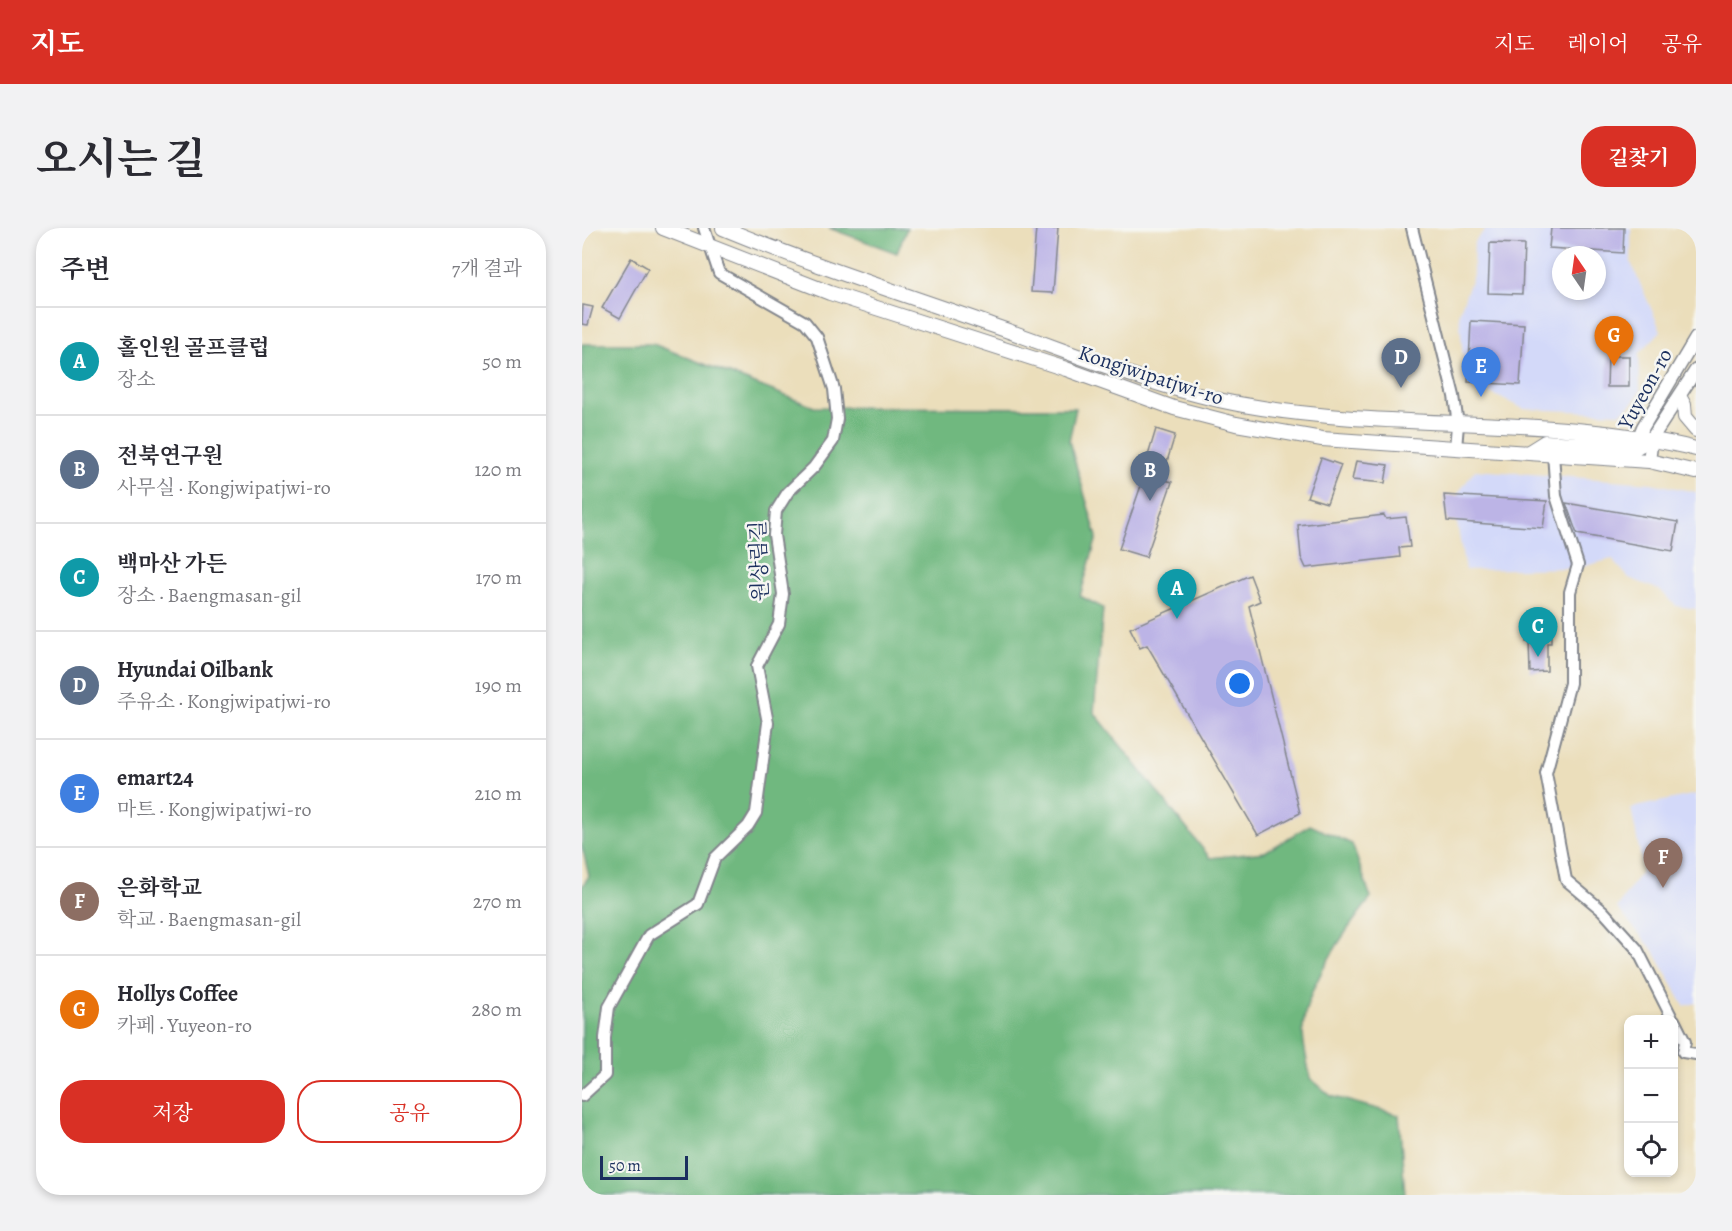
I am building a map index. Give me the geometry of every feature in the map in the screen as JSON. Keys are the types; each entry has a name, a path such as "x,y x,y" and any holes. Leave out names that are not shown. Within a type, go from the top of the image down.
{"main road":[{"name":"Kongjwipatjwi-ro","path":"663,228 830,293 1066,369 1174,408 1284,434 1456,448 1553,453 1640,446"},
{"name":"Kongjwipatjwi-ro","path":"723,228 1050,346 1201,396 1300,413 1458,425 1640,446"},
{"path":"1680,398 1684,405 1685,417 1696,430"},
{"path":"1529,452 1545,442 1696,449"},
{"name":"Kongjwipatjwi-ro","path":"1640,446 1649,461 1696,472"}],"street":[{"name":"원상림길","path":"582,1096 605,1075 605,1038 609,1007 649,935 698,904 715,858 748,826 756,813 768,723 757,666 779,624 783,594 774,535 776,510 788,492 814,467 833,441 837,419 834,389 817,337 805,322 719,273 704,228"},
{"path":"1412,228 1454,396 1458,425 1456,448"},
{"name":"Yuyeon-ro","path":"1640,446 1696,338"},
{"name":"Yuyeon-ro","path":"1640,446 1680,398 1696,370"},
{"name":"Yuyeon-ro","path":"1640,446 1649,461"},
{"path":"1553,453 1556,496 1578,565 1570,592 1570,683 1546,773 1566,880 1603,911 1637,949 1670,1015"},
{"path":"1678,1029 1685,1042 1683,1052 1696,1054"}],"shaded area":[{"path":"1487,228 1631,228 1631,263 1661,331 1639,354 1640,391 1632,404 1620,413 1524,409 1465,381 1459,313 1473,275 1474,242"},
{"path":"1475,470 1651,483 1696,492 1696,609 1676,606 1660,590 1629,578 1612,559 1578,568 1465,570 1454,505 1459,492"},
{"path":"1696,794 1696,1003 1684,1006 1654,951 1617,908 1643,869 1631,808"}],"green space":[{"path":"829,228 907,228 897,253"},
{"path":"582,344 653,344 814,407 1076,408 1069,441 1097,537 1080,596 1103,608 1094,712 1210,858 1265,852 1310,825 1352,844 1371,898 1339,942 1319,977 1305,1012 1304,1047 1310,1078 1331,1096 1399,1115 1405,1195 582,1195 582,887 589,876 582,846"}],"building":[{"path":"1036,228 1058,228 1053,293 1031,292"},
{"path":"1551,228 1624,228 1623,253 1606,252 1606,246 1552,246 1552,248 1549,248"},
{"path":"1490,243 1524,244 1522,294 1488,293"},
{"path":"631,258 648,268 620,318 602,308"},
{"path":"583,305 593,307 588,325 582,324"},
{"path":"1471,321 1524,324 1520,385 1468,382"},
{"path":"1608,356 1629,356 1629,387 1607,387"},
{"path":"1156,429 1175,435 1166,465 1147,459"},
{"path":"1321,458 1341,465 1327,503 1307,497"},
{"path":"1356,461 1388,465 1385,483 1352,480"},
{"path":"1145,474 1172,482 1146,557 1119,549"},
{"path":"1444,495 1547,501 1543,528 1447,521"},
{"path":"1566,503 1678,522 1673,551 1577,534"},
{"path":"1384,515 1386,519 1406,517 1410,547 1399,548 1400,557 1306,568 1301,557 1298,525"},
{"path":"1250,575 1260,601 1249,606 1300,813 1258,835 1147,645 1140,648 1130,628"},
{"path":"1527,633 1551,633 1551,643 1547,643 1547,671 1530,672"}],"place":[{"name":"Hollys Coffee","path":"1614,366"},
{"name":"Hyundai Oilbank","path":"1401,388"},
{"name":"emart24","path":"1481,397"},
{"name":"전북연구원","path":"1150,501"},
{"name":"홀인원 골프클럽","path":"1177,619"},
{"name":"백마산 가든","path":"1538,657"},
{"name":"은화학교","path":"1663,888"}]}
